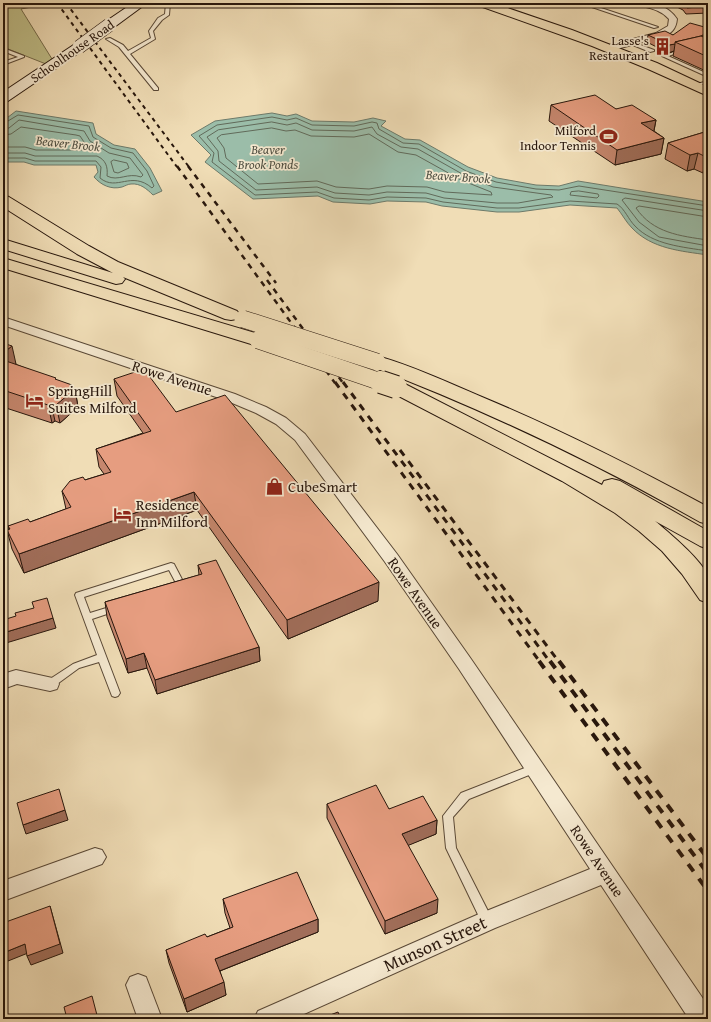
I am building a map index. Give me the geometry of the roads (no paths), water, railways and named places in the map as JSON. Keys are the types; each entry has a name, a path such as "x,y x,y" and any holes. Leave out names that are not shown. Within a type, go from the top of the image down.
{"main road":[{"name":"Schoolhouse Road","path":"5,94 79,47 141,3"},
{"path":"481,3 609,48 705,87"},
{"path":"3,200 83,250 112,266 237,317"},
{"path":"3,244 377,362 549,423 595,444 708,502"},
{"path":"3,263 258,340 396,387 478,420 563,460 654,509 708,541"},
{"path":"3,276 128,308 212,327"},
{"path":"377,362 455,392 542,430 630,473 708,517"},
{"path":"396,387 573,477 610,500 648,526 677,553 708,594"}],"street":[{"path":"609,48 663,34 669,31 673,26 671,16 664,11 650,5 640,3"},
{"name":"Rowe Avenue","path":"3,321 230,397 261,410 280,421 300,437 391,558 535,768 703,1019"},
{"path":"3,682 16,678 50,684"},
{"path":"3,891 95,857"},
{"name":"Munson Street","path":"266,1019 487,921 605,873"},
{"path":"138,985 150,1019"}],"lane":[{"path":"127,54 153,38 151,31 160,19 167,15 168,3"},
{"path":"582,3 656,27"},
{"path":"108,39 121,46 156,89"},
{"path":"630,42 652,51"},
{"path":"690,49 664,56 708,76"},
{"path":"3,64 22,57 5,51"},
{"path":"115,693 79,595 171,566 182,587 167,592"},
{"path":"87,617 124,606"},
{"path":"50,684 76,666 102,657"},
{"path":"487,921 451,848 448,816 465,796 535,768"}],"water":[{"name":"Beaver Brook","path":"16,111 93,123 96,134 114,145 135,149 150,168 162,191 153,195 137,184 130,184 118,188 106,186 94,177 98,172 96,165 34,165 24,162 3,162 3,121"},
{"name":"Beaver Brook Ponds","path":"272,113 287,116 296,114 312,121 354,122 373,118 386,121 381,126 405,139 420,140 468,167 497,178 536,185 559,186 578,181 708,202 708,255 667,248 649,241 632,228 617,208 570,205 519,212 497,212 442,206 426,202 387,201 370,204 333,202 318,196 253,199 205,162 211,155 191,135 215,121"}],"railway":[{"path":"57,3 177,167"},
{"path":"66,3 189,167"},
{"path":"177,166 335,383"},
{"path":"188,166 276,283"},
{"path":"267,280 343,383"},
{"path":"335,382 540,662"},
{"path":"343,382 550,662"},
{"path":"400,450 559,662"},
{"path":"539,661 708,891"},
{"path":"550,661 708,874"},
{"path":"559,661 708,859"}],"place":[{"name":"Lasse's Restaurant","path":"662,47"},
{"name":"Milford Indoor Tennis","path":"609,137"},
{"name":"SpringHill Suites Milford","path":"35,400"},
{"name":"CubeSmart","path":"275,487"},
{"name":"Residence Inn Milford","path":"123,514"}]}
